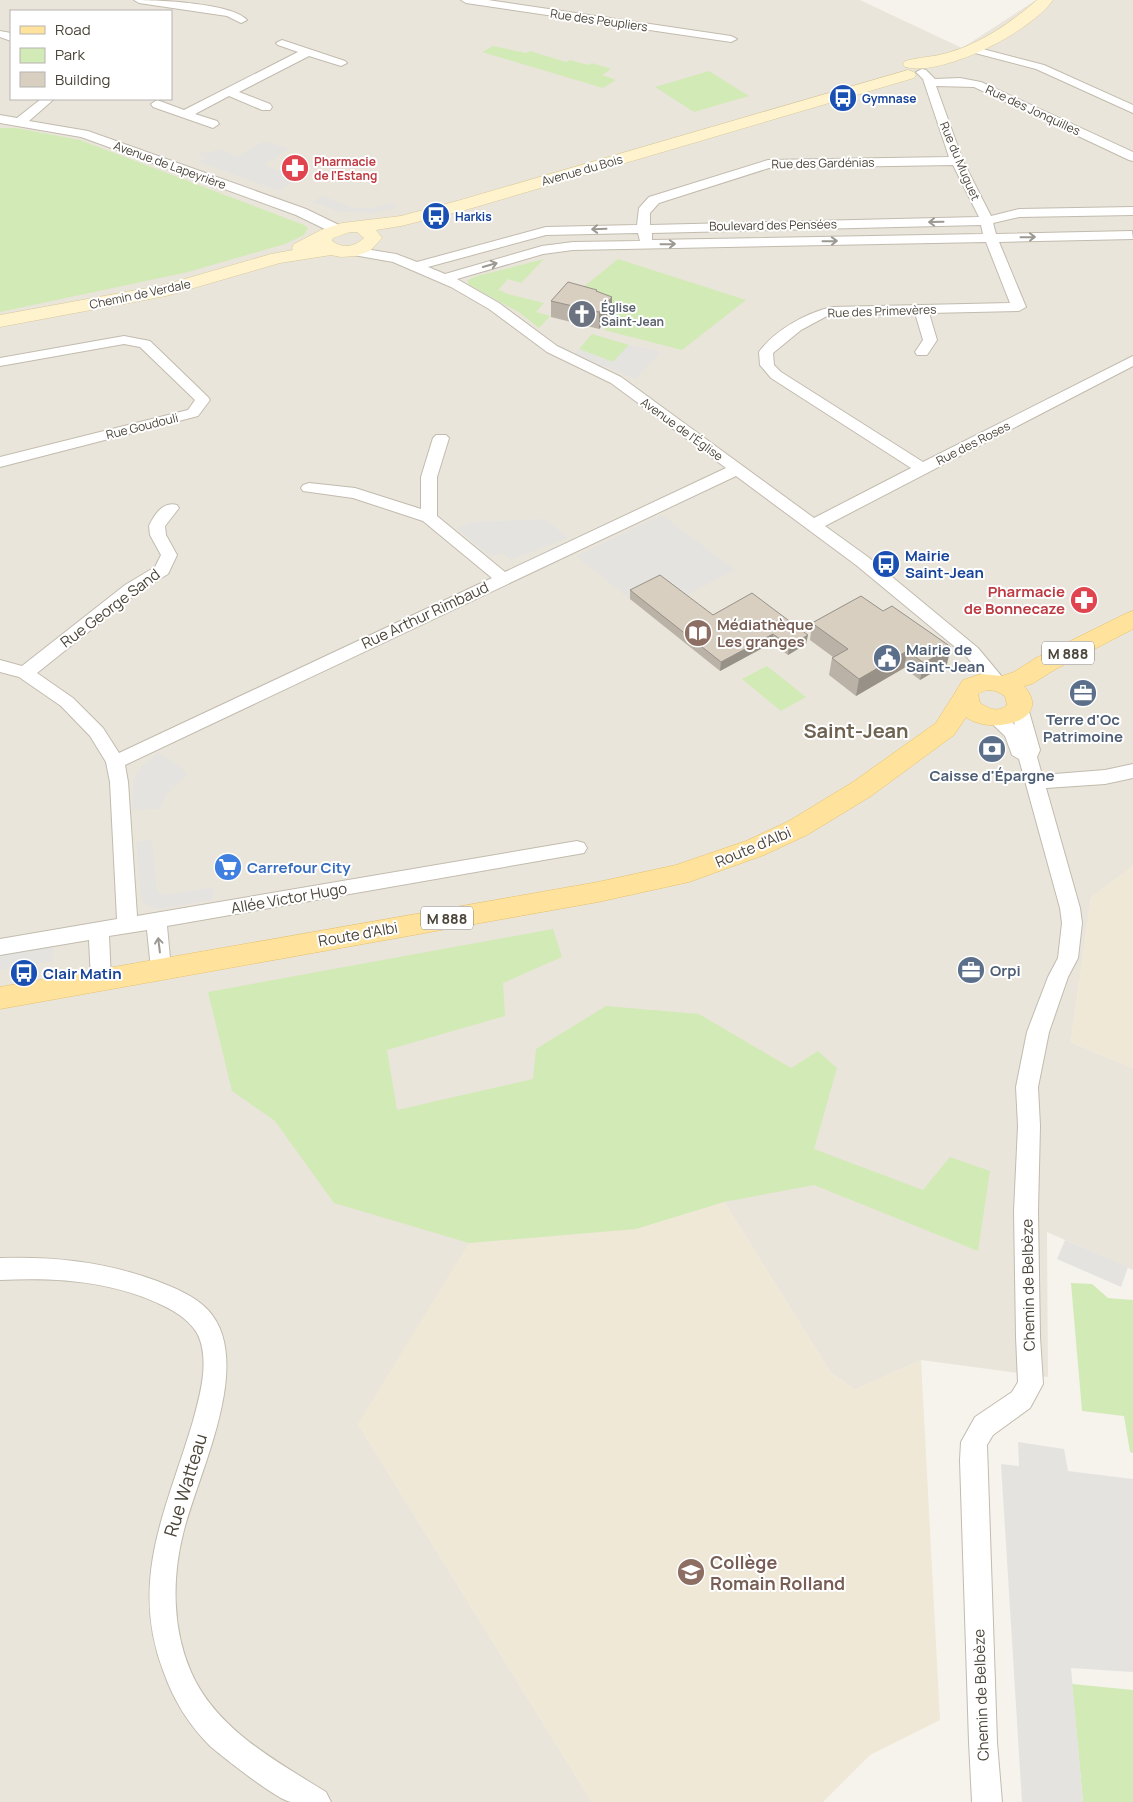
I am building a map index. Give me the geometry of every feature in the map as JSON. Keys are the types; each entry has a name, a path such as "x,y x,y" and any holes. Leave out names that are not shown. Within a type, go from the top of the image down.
{"main road":[{"name":"M 888","path":"1000,683 1023,678 1045,664 1133,619"},
{"name":"M 888","path":"1020,705 1037,686 1133,625"},
{"path":"981,682 1000,683 1017,693 1020,705 1008,717 992,718 973,710 969,692 981,682"},
{"name":"Route d'Albi","path":"874,781 945,729 969,692"},
{"name":"Route d'Albi","path":"0,998 598,892 679,875 755,848 798,828 874,781 979,721 992,718"}],"street":[{"path":"139,0 166,2 230,13 240,20"},
{"name":"Rue des Peupliers","path":"466,0 731,39"},
{"name":"Avenue du Bois","path":"331,238 356,227 401,221 508,192 915,72 941,60 973,50 1012,29 1046,0"},
{"path":"155,10 166,2"},
{"path":"282,43 341,64"},
{"path":"973,50 1040,67 1133,109"},
{"path":"185,114 308,52"},
{"name":"Rue des Jonquilles","path":"915,72 977,84 1133,157"},
{"name":"Rue du Muguet","path":"915,72 985,216 991,238"},
{"path":"229,92 266,107"},
{"path":"20,122 47,100"},
{"path":"158,104 213,124"},
{"name":"Avenue de Lapeyrière","path":"0,119 84,134 301,212 331,238"},
{"name":"Rue des Gardénias","path":"647,245 643,211 646,205 654,200 758,166 796,163 957,161"},
{"name":"Boulevard des Pensées","path":"417,267 546,231 985,221 1019,213 1133,210"},
{"path":"1119,211 1133,236"},
{"name":"Avenue du Bois","path":"353,251 370,244 372,238 401,221"},
{"path":"356,227 367,231 372,238"},
{"name":"Boulevard des Pensées","path":"443,279 550,249 573,246 1133,236"},
{"path":"331,238 353,251"},
{"name":"Chemin de Verdale","path":"0,321 166,290 278,258 331,238"},
{"name":"Avenue de l'Église","path":"372,238 396,258"},
{"name":"Rue des Primevères","path":"923,468 776,375 768,367 764,359 766,352 808,318 819,313 832,311 1019,308 991,238"},
{"name":"Avenue de l'Église","path":"353,251 396,258 468,290 494,306 552,349 616,380 862,561 972,652 1000,683"},
{"path":"920,309 930,340 922,352"},
{"name":"Rue Goudouli","path":"0,362 124,340 136,341 145,344 203,400 193,414 0,462"},
{"name":"Rue des Roses","path":"812,526 1133,360"},
{"path":"429,518 429,477 441,438"},
{"name":"Rue Arthur Rimbaud","path":"115,762 502,578 737,469"},
{"path":"309,488 355,493 401,506 429,518 502,578"},
{"name":"Rue George Sand","path":"25,672 131,589 162,570 170,554 156,532 157,521 170,508"},
{"name":"Avenue de l'Église","path":"948,633 968,665 969,692"},
{"path":"0,666 25,672 67,702 97,732 115,762 119,782 128,926"},
{"name":"Chemin de Belbèze","path":"1020,705 1032,750 1028,757"},
{"name":"Chemin de Belbèze","path":"987,1802 982,1742 972,1460 974,1442 984,1426 1021,1400 1031,1384 1026,1211 1029,1126 1027,1087 1038,1032 1058,977 1068,958 1072,923 1028,757 1019,750 1012,733 992,718"},
{"path":"1034,782 1105,777 1133,770"},
{"name":"Allée Victor Hugo","path":"0,947 577,848"},
{"path":"156,921 161,970"},
{"path":"98,931 101,951 101,980"},
{"name":"Rue Watteau","path":"0,1269 41,1267 84,1271 131,1281 180,1301 196,1315 210,1333 216,1362 213,1394 177,1508 165,1556 162,1593 165,1636 189,1697 208,1724 270,1773 316,1802"}],"shaded area":[{"path":"0,0 860,0 962,48 1036,0 1133,0 1133,866 1091,898 1071,1042 1133,1068 1133,1270 1047,1232 1048,1377 921,1360 855,1390 830,1372 724,1202 636,1229 358,1424 592,1802 0,1802"},
{"path":"265,141 289,149 264,165 301,178 279,191 199,162 205,158 198,155 206,151 211,152 218,149 238,156"},
{"path":"322,196 354,208 371,208 392,203 396,208 374,213 341,212 312,202"},
{"path":"629,345 656,350 660,353 636,379 574,354 579,349 613,362"},
{"path":"662,515 735,570 679,599 630,599 576,556"},
{"path":"545,519 568,538 511,560 503,553 491,557 456,528 471,522"},
{"path":"158,753 181,767 187,775 167,793 160,809 132,810 133,783 136,774 145,763"},
{"path":"152,840 157,892 163,895 215,887 212,900 158,909 146,905 141,897 136,842"},
{"path":"1133,866 1133,1068 1071,1042 1091,898"},
{"path":"53,946 53,961 0,970 0,955"},
{"name":"Collège Romain Rolland","path":"724,1202 830,1372 855,1390 921,1360 940,1720 870,1755 823,1802 592,1802 358,1424 469,1243 636,1229"},
{"path":"1065,1240 1128,1267 1121,1287 1057,1259"},
{"path":"1018,1442 1064,1449 1068,1471 1133,1479 1133,1672 1071,1668 1083,1802 1022,1802 1001,1464 1019,1466"}],"green space":[{"path":"493,46 526,53 530,51 566,62 570,60 588,65 592,63 611,69 602,75 616,80 603,88 482,52"},
{"path":"709,71 749,96 694,112 655,87"},
{"path":"0,128 16,128 80,140 308,228 304,235 285,244 188,272 0,312"},
{"path":"544,259 521,283 508,279 498,290 544,303 536,312 550,316 539,328 520,313 468,284 468,280 477,276"},
{"path":"618,259 746,300 682,350 604,330 615,317 612,314 571,297"},
{"path":"592,334 629,345 613,362 579,349"},
{"path":"767,666 806,697 781,711 742,679"},
{"path":"553,929 562,957 503,983 505,1016 387,1050 397,1110 533,1079 536,1049 606,1006 699,1014 791,1068 818,1051 837,1068 814,1149 923,1190 950,1157 990,1171 978,1251 814,1185 724,1202 636,1229 469,1243 334,1203 275,1121 232,1091 208,992"},
{"path":"1071,1283 1092,1284 1108,1298 1133,1300 1133,1453 1130,1452 1124,1416 1082,1411"},
{"path":"1072,1684 1133,1690 1133,1802 1083,1802"}],"building":[{"path":"568,282 597,290 612,297 599,312 551,301"},
{"path":"660,575 713,615 752,593 808,635 789,646 773,634 721,662 630,590"},
{"path":"861,596 883,611 892,606 951,647 924,663 907,651 859,679 832,658 848,649 812,623"}],"place":[{"name":"Gymnase","path":"843,98"},
{"name":"Pharmacie de l'Estang","path":"295,168"},
{"name":"Harkis","path":"436,216"},
{"name":"Église Saint-Jean","path":"582,314"},
{"name":"Mairie Saint-Jean","path":"886,564"},
{"name":"Pharmacie de Bonnecaze","path":"1084,600"},
{"name":"Médiathèque Les granges","path":"698,633"},
{"name":"Mairie de Saint-Jean","path":"887,658"},
{"name":"Terre d'Oc Patrimoine","path":"1083,693"},
{"name":"Caisse d'Épargne","path":"992,749"},
{"name":"Carrefour City","path":"228,867"},
{"name":"Orpi","path":"971,970"},
{"name":"Clair Matin","path":"24,973"},
{"name":"Collège Romain Rolland","path":"691,1572"}],"district":[{"name":"Saint-Jean","path":"856,730"}]}
